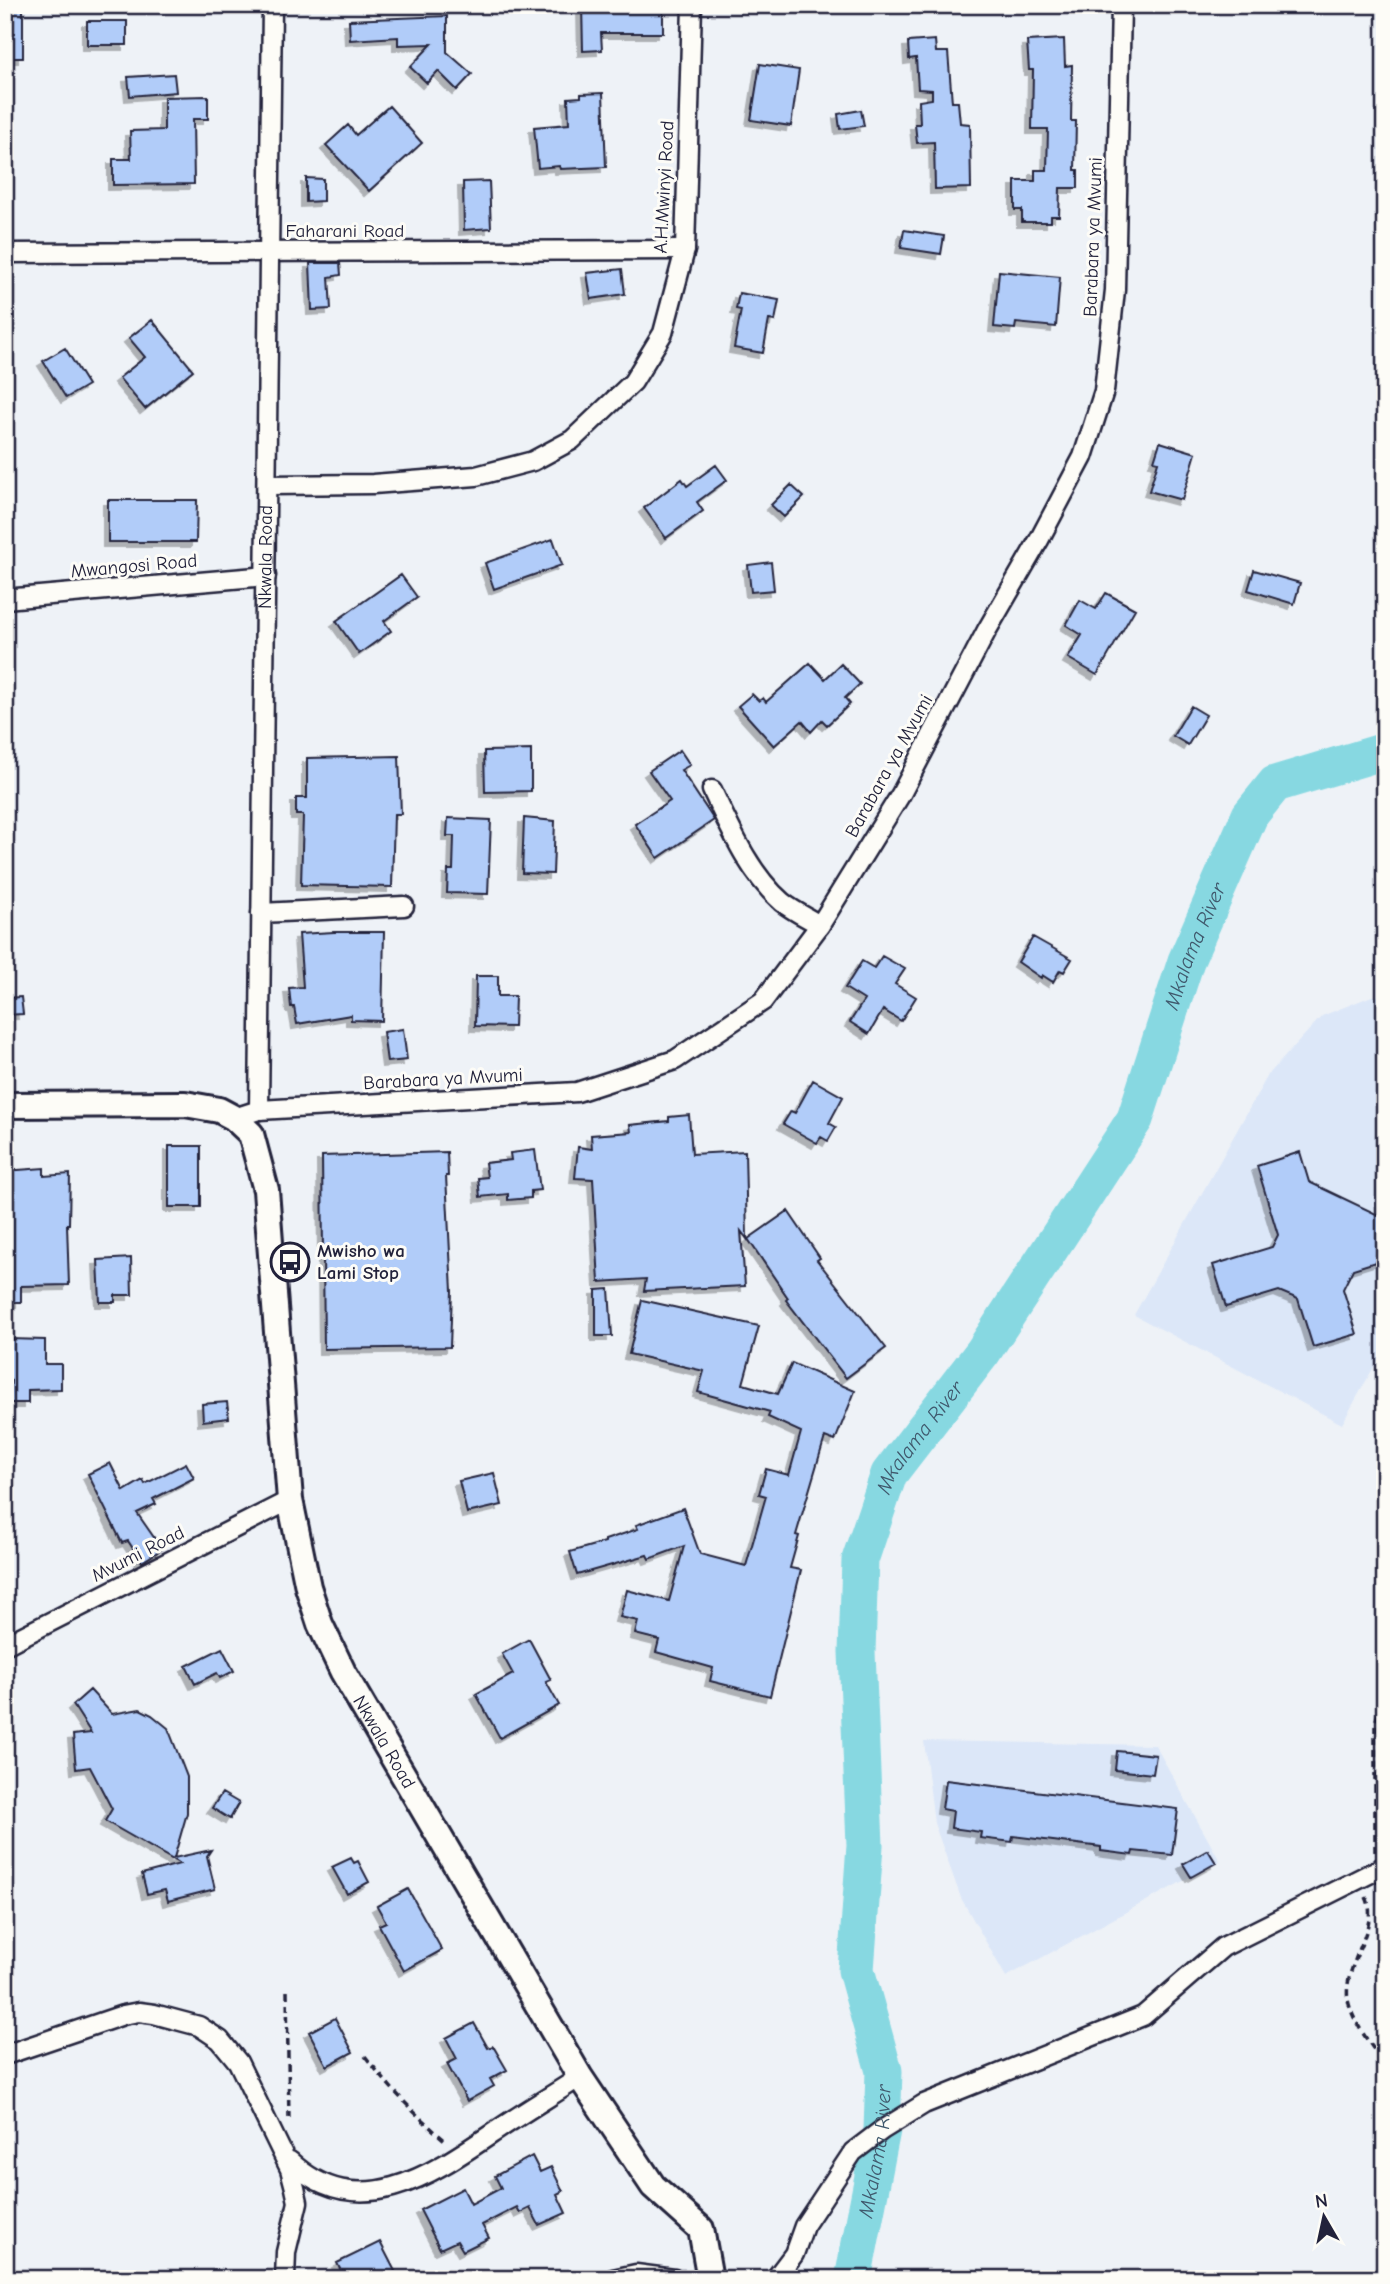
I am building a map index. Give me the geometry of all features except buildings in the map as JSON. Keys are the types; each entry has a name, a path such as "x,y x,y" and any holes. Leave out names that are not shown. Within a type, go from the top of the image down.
{"street":[{"name":"Nkwala Road","path":"272,5 261,913 247,1119 266,1190 290,1500 308,1587 320,1624 344,1672 580,2077 653,2186 701,2229 710,2279"},
{"name":"A.H.Mwinyi Road","path":"267,485 373,484 475,476 533,461 572,440 633,382 663,334 685,250 692,5"},
{"name":"Barabara ya Mvumi","path":"247,1119 578,1092 675,1060 763,1002 820,925 901,794 987,630 1083,457 1104,391 1115,290 1121,5"},
{"name":"Faharani Road","path":"5,253 685,250"},
{"name":"Mwangosi Road","path":"5,599 266,576"},
{"path":"712,790 741,850 782,903 820,925"},
{"path":"261,913 404,906"},
{"path":"5,1105 186,1104 247,1119"},
{"name":"Mvumi Road","path":"5,1645 290,1500"},
{"path":"775,2279 794,2254 804,2226 853,2152 881,2130 924,2104 1143,2016 1223,1947 1380,1869"},
{"path":"5,2055 139,2012 199,2026 212,2033 238,2062 290,2169 298,2202 286,2252 285,2279"},
{"path":"290,2161 305,2175 337,2189 375,2192 406,2184 462,2155 580,2077"},
{"path":"613,2279 636,2274 674,2279"}],"path":[{"path":"1380,1869 1375,1723 1385,1692"},
{"path":"1351,1884 1368,1899 1370,1919 1347,1981 1348,1998 1353,2017 1385,2066"},
{"path":"287,1991 289,2123"},
{"path":"365,2056 420,2119 462,2155"}],"shaded area":[{"path":"1372,996 1385,996 1385,1347 1342,1424 1134,1315 1268,1075 1322,1016"},
{"path":"924,1741 1155,1745 1220,1861 1006,1977 961,1898 934,1823"}],"waterway":[{"name":"Mkalama River","path":"853,2279 882,2130 884,2071 856,1970 865,1845 857,1652 860,1560 889,1474 983,1352 1135,1119 1186,961 1250,815 1275,784 1385,751"}],"place":[{"name":"Mwisho wa Lami Stop","path":"290,1262"}]}
